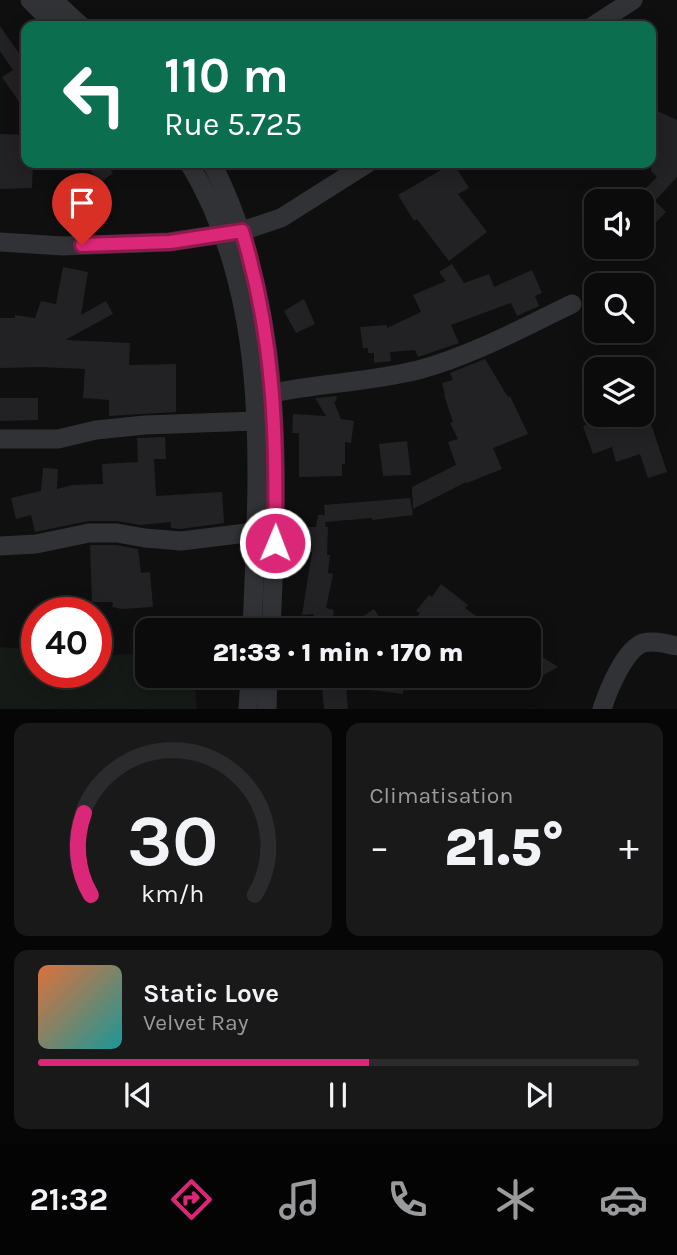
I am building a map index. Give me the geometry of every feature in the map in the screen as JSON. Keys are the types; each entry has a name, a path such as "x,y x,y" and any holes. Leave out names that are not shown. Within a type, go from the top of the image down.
{"street":[{"path":"30,0 51,21"},
{"path":"53,0 76,21"},
{"path":"601,21 633,0"},
{"path":"192,168 222,234 238,281 243,309 256,421 252,618"},
{"path":"214,168 242,231 269,352 273,393 275,513 271,618"},
{"path":"0,242 63,246 170,242 242,231 281,218 360,168"},
{"path":"273,393 417,370 448,360 572,304"},
{"path":"0,439 58,439 96,430 145,425 256,421"},
{"path":"0,546 36,544 89,533 117,533 181,541 256,532"},
{"path":"602,709 621,667 632,650 642,643 653,642 677,646"},
{"path":"248,709 249,688"},
{"path":"267,709 268,688"}],"shaded area":[{"path":"0,647 21,649 21,688 112,688 112,655 135,654 135,688 195,688 197,709 0,709"}],"building":[{"path":"0,26 21,56 21,105 2,77 13,70 0,51"},
{"path":"656,110 677,120 677,177 655,201 666,212 654,224 654,189 645,189 657,177 651,171 651,168 656,168"},
{"path":"0,134 21,135 21,168 33,168 32,188 0,189"},
{"path":"89,168 109,168 113,173 100,183"},
{"path":"444,168 456,168 469,188 458,194 487,232 449,261 417,219 414,221 398,195"},
{"path":"452,264 464,283 489,274 494,287 532,270 542,293 535,296 539,306 517,316 511,303 451,325 459,343 418,357 415,350 390,352 391,361 374,363 374,353 368,353 368,348 363,348 360,327 387,325 387,328 421,312 413,295 446,281 439,272"},
{"path":"63,267 88,272 81,315 106,301 113,314 65,340 130,343 129,365 176,364 176,412 109,416 109,400 83,398 85,369 0,368 0,318 15,318 15,315 35,318 41,301 56,304"},
{"path":"304,299 315,324 296,333 284,311"},
{"path":"485,359 508,397 510,396 528,434 493,448 502,469 466,482 413,509 412,487 456,465 448,442 458,439 450,423 453,422 442,383 453,380 450,373"},
{"path":"337,396 334,402 341,419 354,421 351,443 345,442 342,476 299,477 299,433 292,433 293,414 326,416 315,398"},
{"path":"0,398 38,398 38,420 0,421"},
{"path":"583,426 652,427 667,472 648,478 640,454 616,462 612,447 593,454"},
{"path":"165,437 166,459 154,459 156,496 222,492 224,523 181,529 171,528 171,522 140,525 117,521 89,521 35,532 31,515 16,519 11,498 41,491 43,468 58,469 57,489 72,485 103,484 102,464 138,462 137,438"},
{"path":"407,441 411,475 383,476 379,444"},
{"path":"410,498 413,515 325,522 328,527 327,555 330,555 328,573 333,574 326,608 334,610 333,618 313,618 314,614 302,615 312,552 305,551 308,527 316,527 318,515 325,515 324,505"},
{"path":"90,545 116,545 138,549 141,573 150,572 153,607 122,609 112,607 112,597 92,597"},
{"path":"441,584 468,605 465,608 479,618 418,618 420,613 416,611 429,595 432,597"},
{"path":"374,609 380,618 361,618"},
{"path":"541,656 558,667 541,677"},
{"path":"322,688 346,688 348,709 324,709"},
{"path":"354,688 404,688 403,694"}],"route":[{"path":"82,245 170,242 242,231 269,352 275,429 275,543"}]}
